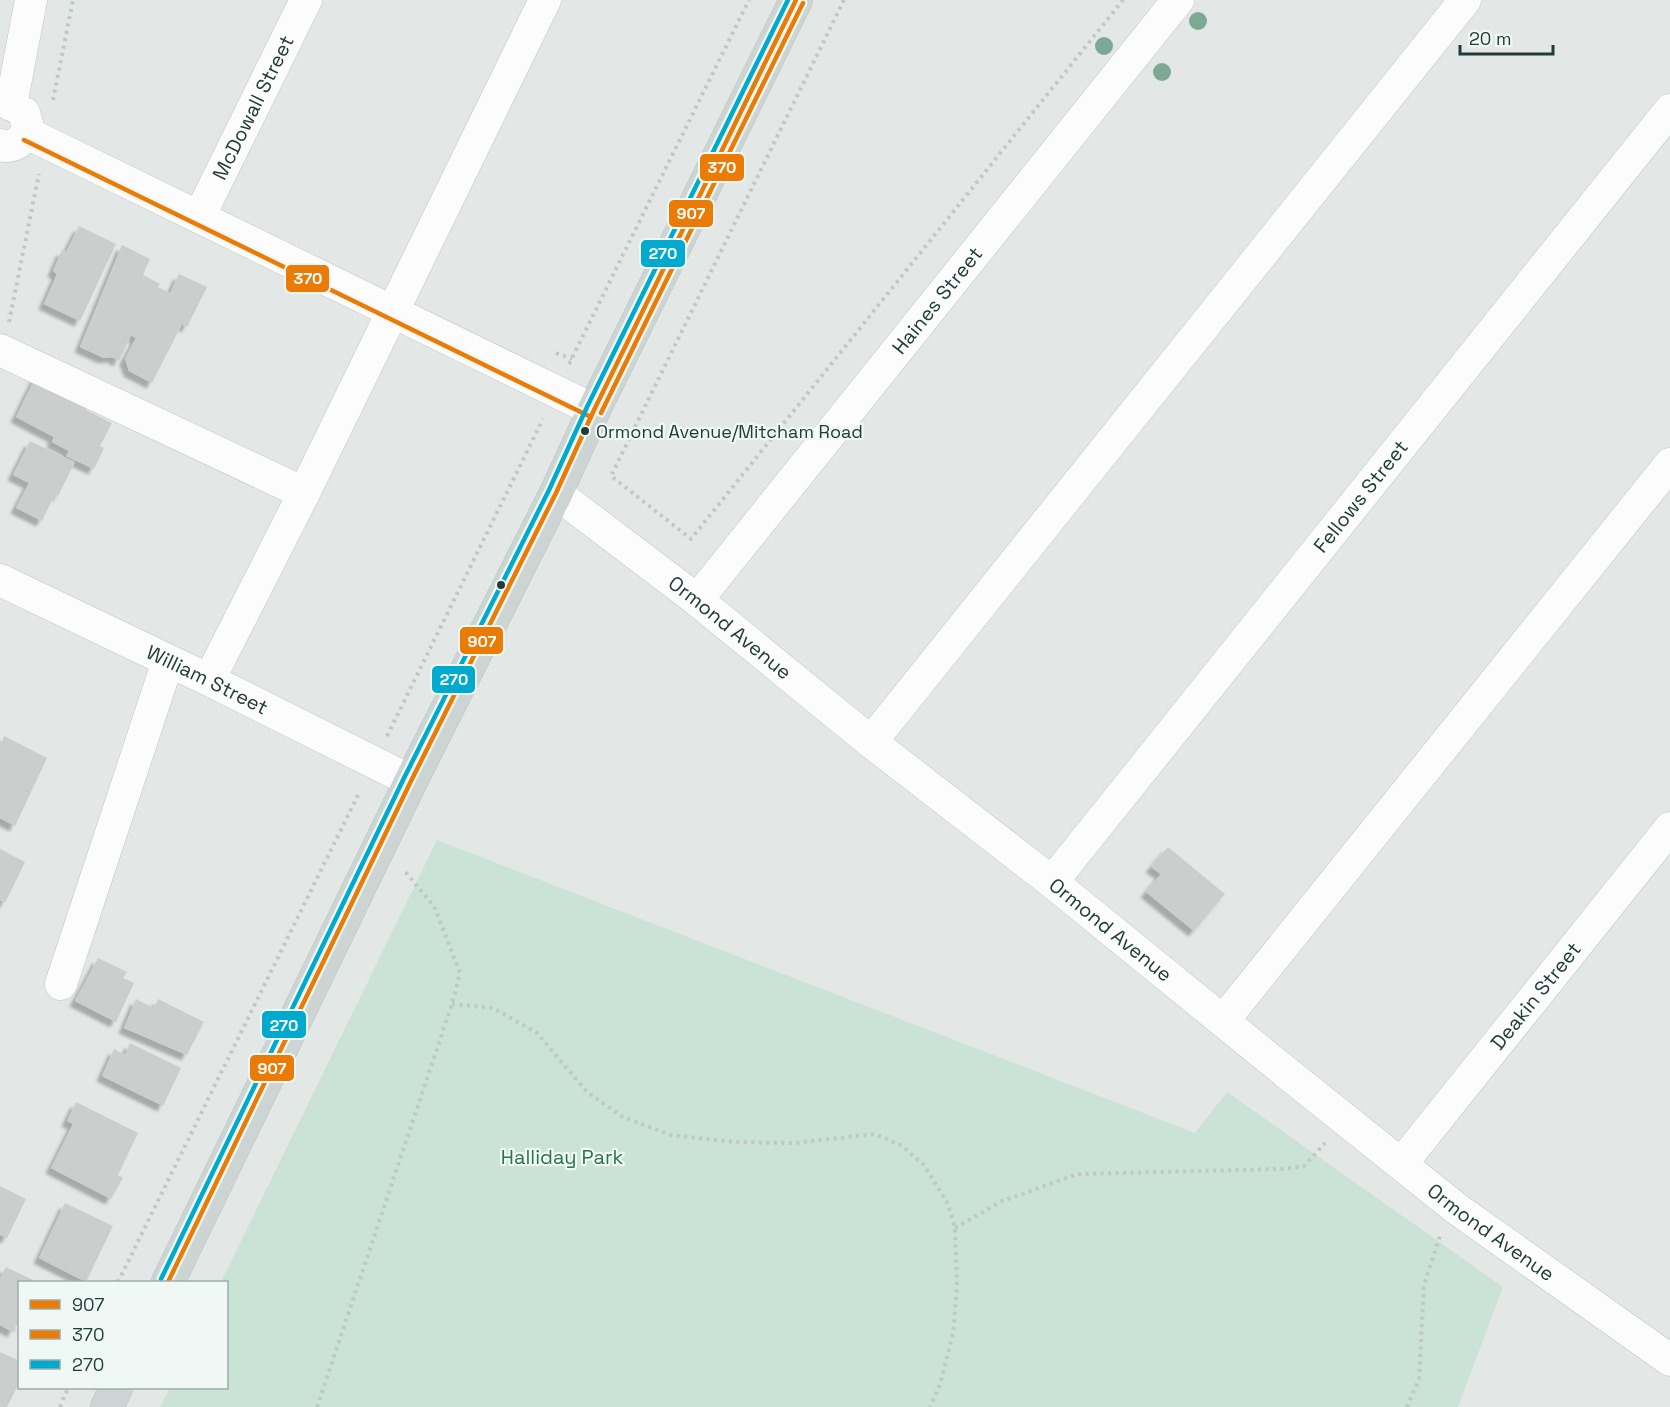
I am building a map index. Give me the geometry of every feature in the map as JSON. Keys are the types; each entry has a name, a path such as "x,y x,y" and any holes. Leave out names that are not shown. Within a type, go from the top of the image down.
{"main road":[{"path":"168,1281 411,781 556,493 594,410 796,0"},
{"path":"107,1407 116,1389"}],"street":[{"path":"31,0 5,105 24,113 27,120 16,148 199,217 594,410"},
{"name":"McDowall Street","path":"199,217 306,0"},
{"path":"209,680 304,493 545,0"},
{"name":"Haines Street","path":"697,600 1178,0"},
{"path":"871,742 1465,0"},
{"name":"Fellows Street","path":"1052,882 1670,110"},
{"path":"2,351 304,493"},
{"path":"1223,1021 1670,464"},
{"name":"Ormond Avenue","path":"556,493 697,600 871,742 1052,882 1402,1162 1457,1209 1670,1360"},
{"name":"William Street","path":"0,580 209,680 411,781"},
{"path":"61,984 168,660"},
{"name":"Deakin Street","path":"1402,1162 1670,828"}],"path":[{"path":"52,108 72,0"},
{"path":"118,1281 749,0"},
{"path":"844,0 611,476 691,539 1123,0"},
{"path":"2,351 40,165 16,148"},
{"path":"316,1407 452,1004 460,973 434,906 381,844"},
{"path":"452,1004 493,1008 537,1033 587,1092 623,1117 671,1135 734,1142 794,1143 875,1134 903,1146 924,1165 948,1204 955,1228 957,1286 953,1334 940,1384 930,1407"},
{"path":"955,1228 1002,1201 1078,1174 1282,1169 1304,1166 1318,1152"},
{"path":"1407,1407 1419,1379 1424,1284 1438,1237"},
{"path":"60,1407 68,1389"}],"green space":[{"name":"Halliday Park","path":"437,840 1195,1133 1227,1092 1503,1287 1458,1407 160,1407 169,1389 228,1389 228,1281 221,1281"}],"building":[{"path":"79,226 116,244 80,321 44,304 57,274 53,271 62,250 66,252"},
{"path":"122,245 150,259 143,275 160,284 158,287 170,293 179,274 207,287 187,327 182,324 152,383 129,371 125,359 136,338 131,335 119,361 112,357 104,358 80,347"},
{"path":"36,376 89,403 86,410 112,423 100,446 104,448 94,469 66,456 69,451 52,442 54,437 16,417"},
{"path":"30,441 75,462 58,496 55,494 42,521 16,508 29,483 13,475"},
{"path":"4,736 47,758 15,826 0,818 0,746"},
{"path":"1168,847 1225,894 1194,931 1146,892 1161,874 1151,867"},
{"path":"0,849 25,862 5,903 0,900"},
{"path":"98,958 127,972 123,978 134,983 116,1022 75,1001"},
{"path":"136,999 154,1008 158,999 204,1022 187,1055 124,1028"},
{"path":"130,1043 181,1068 163,1106 102,1076 114,1049 125,1055"},
{"path":"76,1102 138,1133 118,1175 123,1178 111,1199 51,1168 73,1124 67,1121"},
{"path":"0,1186 26,1199 7,1238 0,1235"},
{"path":"65,1203 113,1226 86,1281 39,1258"},
{"path":"6,1267 35,1281 18,1281 18,1326 16,1325 13,1332 0,1325 0,1278"},
{"path":"0,1352 18,1360 18,1385 7,1407 0,1407"}],"transit line":[{"name":"270","path":"161,1279 404,778 549,490 587,407 788,0"},
{"name":"907","path":"168,1281 411,781 556,493 594,410 796,0"},
{"name":"370","path":"601,413 803,3"},
{"name":"370","path":"24,140 591,417"}],"place":[{"name":"Ormond Avenue/Mitcham Road","path":"585,431"}]}
